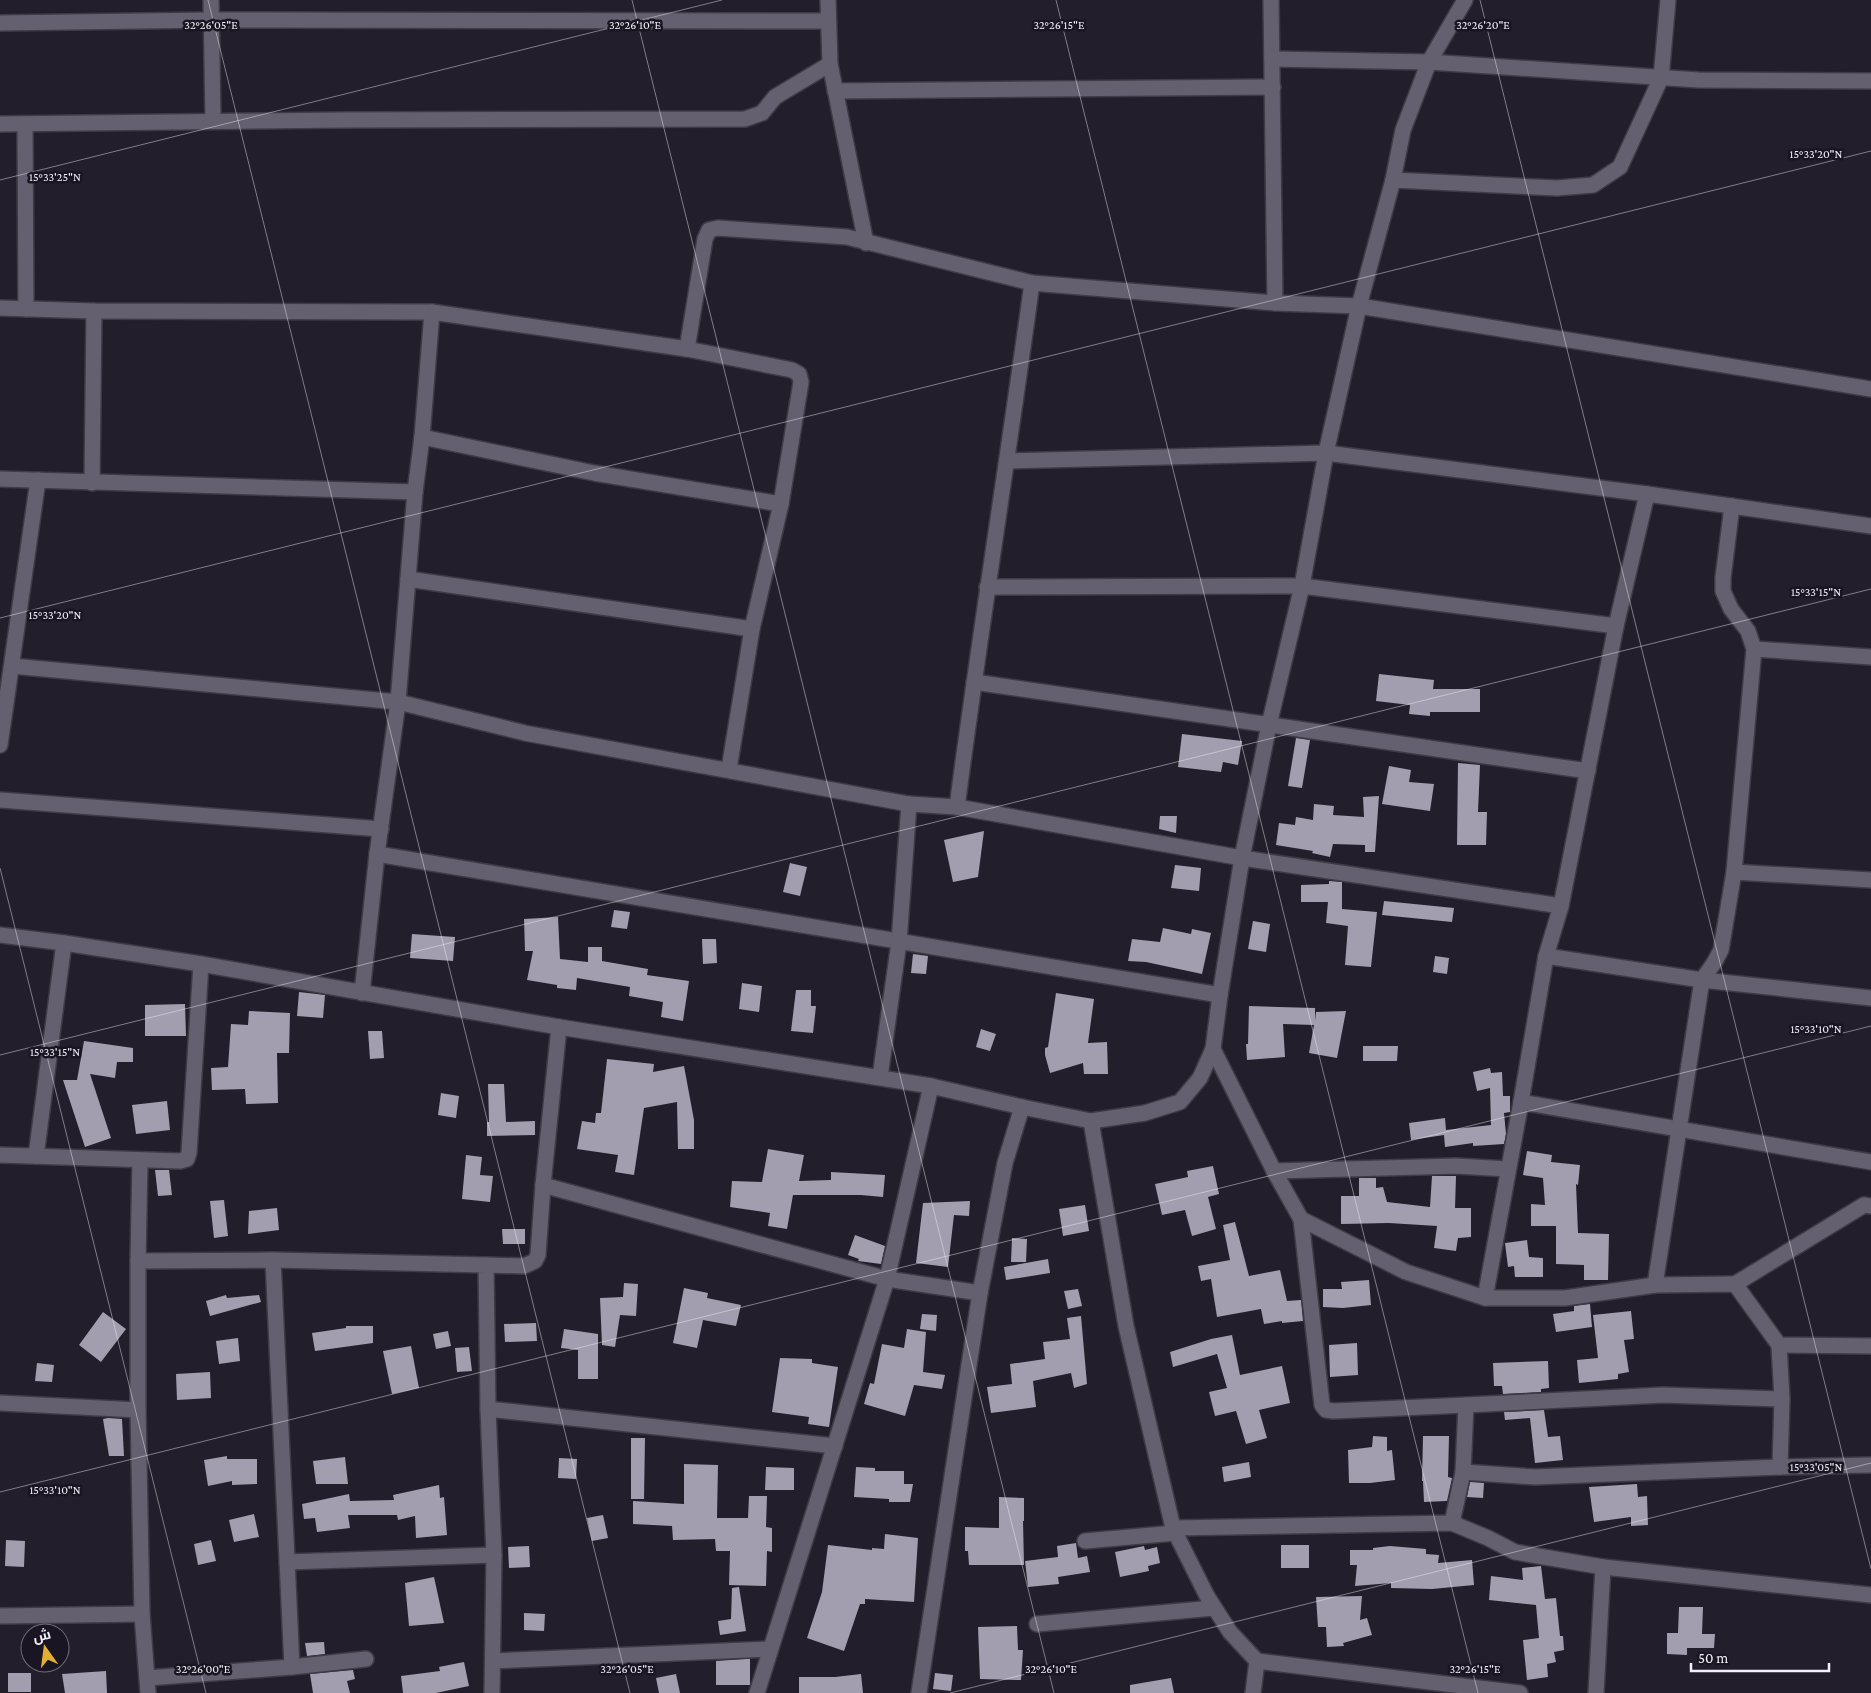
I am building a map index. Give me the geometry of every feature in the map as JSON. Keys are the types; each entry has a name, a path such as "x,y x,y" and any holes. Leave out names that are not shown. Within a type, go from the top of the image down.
{"street":[{"path":"211,0 213,122"},
{"path":"828,0 830,64 866,243"},
{"path":"1271,0 1276,303"},
{"path":"0,935 201,964 559,1027 880,1077 931,1086 1022,1108 1091,1121 1145,1113 1180,1102 1200,1078 1213,1049 1242,858 1269,726 1302,586 1326,453 1359,306 1393,180 1403,130 1429,62 1465,0"},
{"path":"1393,180 1557,188 1593,185 1620,166 1661,78 1668,0"},
{"path":"0,23 211,20 828,21"},
{"path":"1272,59 1429,62 1699,80 1871,81"},
{"path":"0,124 746,119 762,113 775,97 830,64"},
{"path":"835,91 1272,87"},
{"path":"25,124 26,309"},
{"path":"687,349 705,239 710,230 718,228 847,237 1032,282 1276,303 1359,306 1871,389"},
{"path":"957,807 1032,282"},
{"path":"0,308 94,311 432,312 687,349 792,370 799,374 801,382 781,504 752,629 728,769"},
{"path":"92,482 94,311"},
{"path":"362,993 398,702 414,492 422,437 432,312"},
{"path":"422,437 594,472 781,504"},
{"path":"1007,461 1326,453 1648,494 1871,526"},
{"path":"0,479 414,492"},
{"path":"0,745 38,480"},
{"path":"1485,1298 1546,956 1561,906 1616,626 1648,494"},
{"path":"1655,1285 1702,980 1721,950 1734,872 1754,649 1748,631 1731,608 1724,591 1723,578 1732,506"},
{"path":"408,579 752,629"},
{"path":"987,587 1302,586 1616,626"},
{"path":"1754,649 1871,657"},
{"path":"12,666 398,702 525,733 728,769 909,804 957,807 1242,858 1561,906"},
{"path":"974,682 1588,771"},
{"path":"0,800 381,830"},
{"path":"880,1077 899,942 909,804"},
{"path":"378,854 1220,996"},
{"path":"1734,872 1871,880"},
{"path":"36,1156 64,943"},
{"path":"1546,956 1702,980 1871,998"},
{"path":"0,1155 180,1161 186,1159 189,1153 201,964"},
{"path":"138,1261 273,1260 524,1266 535,1261 538,1255 559,1027"},
{"path":"1213,1049 1274,1171 1301,1219 1322,1405 1326,1410 1663,1395 1782,1399"},
{"path":"757,1693 887,1279 931,1086"},
{"path":"1521,1102 1871,1162"},
{"path":"918,1693 980,1293 1005,1163 1022,1108"},
{"path":"1091,1121 1126,1326 1174,1530 1214,1608 1230,1632 1257,1661 1520,1693"},
{"path":"140,1160 138,1410 142,1614 148,1686 366,1659"},
{"path":"1274,1171 1456,1166 1508,1169"},
{"path":"543,1185 887,1279 980,1293"},
{"path":"1301,1219 1406,1272 1485,1298 1565,1298 1655,1285 1735,1284 1868,1203"},
{"path":"273,1260 292,1667"},
{"path":"486,1265 488,1408 494,1555 492,1693"},
{"path":"1735,1284 1779,1346 1782,1399 1780,1467"},
{"path":"1779,1346 1871,1346"},
{"path":"0,1403 138,1410"},
{"path":"1452,1523 1463,1472 1466,1405"},
{"path":"488,1408 835,1446"},
{"path":"1463,1472 1535,1477 1871,1465"},
{"path":"1085,1541 1174,1530 1452,1523 1515,1552 1603,1567 1871,1595"},
{"path":"286,1562 494,1555"},
{"path":"1596,1693 1603,1567"},
{"path":"1037,1624 1214,1608"},
{"path":"0,1616 142,1614"},
{"path":"493,1662 770,1649"},
{"path":"1253,1693 1257,1661"}],"building":[{"path":"1379,674 1434,680 1433,689 1480,689 1480,712 1430,712 1430,716 1409,714 1410,705 1376,701"},
{"path":"1182,734 1242,741 1238,765 1223,762 1221,772 1178,767"},
{"path":"1296,738 1310,740 1302,788 1288,786"},
{"path":"1458,763 1480,765 1478,812 1487,812 1486,845 1457,845"},
{"path":"1389,766 1411,770 1409,782 1434,784 1430,811 1382,804"},
{"path":"1379,796 1375,852 1365,852 1365,845 1333,844 1330,857 1312,853 1313,851 1276,845 1279,823 1295,825 1296,817 1313,820 1314,804 1334,806 1333,815 1364,817 1363,797"},
{"path":"1160,816 1177,816 1176,833 1159,829"},
{"path":"984,831 978,877 953,882 944,840"},
{"path":"790,863 807,867 800,896 783,892"},
{"path":"1175,865 1201,868 1199,891 1171,888"},
{"path":"1329,881 1342,882 1342,909 1377,912 1371,967 1345,965 1348,926 1326,923 1328,902 1301,902 1301,885 1329,884"},
{"path":"1384,901 1454,908 1452,922 1382,915"},
{"path":"614,910 630,912 627,929 611,927"},
{"path":"558,917 560,959 588,962 588,947 602,947 602,961 648,969 647,975 689,981 683,1021 661,1017 663,1002 629,996 630,987 577,978 576,990 557,988 557,985 527,980 533,951 525,951 524,919"},
{"path":"1253,921 1270,924 1266,952 1248,949"},
{"path":"1163,928 1191,934 1192,929 1211,933 1202,974 1146,962 1128,961 1132,939 1160,942"},
{"path":"412,934 455,937 453,961 410,958"},
{"path":"702,939 716,939 717,963 703,964"},
{"path":"913,954 928,956 926,974 911,973"},
{"path":"1435,956 1449,958 1447,974 1433,972"},
{"path":"742,983 762,986 759,1012 739,1009"},
{"path":"796,990 811,990 811,1006 816,1006 813,1033 791,1031"},
{"path":"299,992 325,995 323,1018 297,1016"},
{"path":"1056,993 1094,999 1088,1043 1107,1042 1108,1074 1084,1074 1083,1063 1050,1073 1045,1048 1048,1047"},
{"path":"185,1004 186,1036 145,1036 145,1005"},
{"path":"1249,1006 1315,1008 1315,1021 1316,1012 1346,1011 1337,1058 1309,1053 1314,1025 1283,1024 1285,1057 1247,1060 1246,1044 1248,1044"},
{"path":"249,1011 290,1013 289,1053 277,1053 278,1103 246,1104 245,1089 212,1090 211,1068 228,1067 231,1024 248,1025"},
{"path":"981,1029 996,1034 990,1051 976,1047"},
{"path":"368,1031 382,1031 384,1058 370,1059"},
{"path":"84,1041 133,1048 133,1062 117,1062 115,1078 90,1074 111,1138 85,1147 63,1080 77,1080"},
{"path":"1363,1046 1398,1046 1397,1061 1363,1061"},
{"path":"607,1059 654,1064 653,1072 684,1066 694,1120 694,1149 678,1149 677,1102 644,1108 634,1175 615,1172 618,1155 577,1149 582,1121 595,1123 596,1113 601,1113"},
{"path":"1490,1068 1491,1073 1502,1072 1503,1096 1510,1096 1510,1112 1504,1113 1506,1134 1504,1144 1473,1146 1473,1143 1445,1147 1444,1135 1411,1140 1409,1123 1445,1118 1446,1130 1491,1125 1490,1088 1477,1091 1473,1072"},
{"path":"488,1084 504,1084 506,1122 535,1121 535,1135 487,1136 487,1122 489,1122"},
{"path":"441,1093 459,1096 456,1118 438,1115"},
{"path":"167,1101 170,1130 136,1134 132,1105"},
{"path":"768,1149 804,1155 799,1181 831,1180 831,1172 885,1175 883,1197 861,1195 793,1195 787,1229 768,1226 770,1213 730,1207 732,1181 762,1182"},
{"path":"1527,1151 1552,1155 1551,1162 1580,1165 1578,1185 1576,1184 1578,1233 1609,1234 1608,1280 1584,1280 1584,1265 1556,1264 1556,1226 1531,1226 1531,1204 1545,1205 1543,1178 1523,1175"},
{"path":"466,1155 482,1157 480,1175 493,1176 490,1202 462,1199"},
{"path":"1213,1166 1219,1194 1208,1197 1216,1229 1192,1236 1185,1210 1162,1215 1155,1184 1188,1177 1187,1171"},
{"path":"155,1170 169,1170 172,1195 158,1196"},
{"path":"1432,1176 1456,1176 1455,1208 1471,1208 1471,1237 1458,1238 1456,1251 1434,1248 1437,1226 1389,1223 1341,1224 1341,1196 1359,1196 1359,1178 1376,1178 1376,1188 1383,1187 1387,1202 1430,1207"},
{"path":"224,1200 228,1236 214,1238 210,1201"},
{"path":"970,1201 969,1216 954,1215 948,1267 916,1263 923,1203"},
{"path":"1085,1205 1089,1231 1063,1236 1059,1209"},
{"path":"277,1208 279,1230 248,1234 249,1211"},
{"path":"1235,1222 1249,1276 1280,1270 1287,1301 1301,1300 1303,1321 1282,1323 1282,1321 1264,1324 1261,1309 1217,1317 1211,1279 1201,1281 1198,1266 1230,1260 1223,1225"},
{"path":"502,1229 525,1229 525,1244 503,1244"},
{"path":"855,1235 885,1246 881,1264 858,1261 859,1259 848,1255"},
{"path":"1012,1238 1027,1239 1026,1262 1011,1262"},
{"path":"1527,1240 1529,1257 1543,1258 1543,1277 1515,1277 1514,1266 1508,1267 1505,1243"},
{"path":"1048,1259 1050,1273 1006,1280 1004,1267"},
{"path":"1369,1280 1371,1305 1343,1308 1323,1307 1323,1289 1342,1289 1341,1282"},
{"path":"624,1283 638,1284 636,1316 620,1315 615,1347 602,1345 600,1298 623,1297"},
{"path":"684,1288 708,1293 707,1298 741,1305 736,1326 703,1320 697,1348 673,1343"},
{"path":"1078,1289 1082,1306 1068,1309 1064,1291"},
{"path":"226,1295 227,1298 259,1295 261,1302 210,1316 206,1301"},
{"path":"1590,1304 1592,1327 1556,1332 1553,1314 1574,1311 1574,1306"},
{"path":"1631,1311 1634,1339 1624,1340 1629,1372 1618,1374 1618,1379 1579,1383 1577,1360 1598,1358 1593,1315"},
{"path":"103,1312 126,1329 101,1362 79,1345"},
{"path":"922,1314 937,1315 936,1331 920,1329"},
{"path":"1081,1316 1087,1384 1074,1388 1071,1373 1033,1381 1036,1407 991,1413 987,1387 1012,1384 1010,1364 1045,1359 1043,1342 1070,1339 1067,1318"},
{"path":"536,1323 537,1341 505,1342 504,1324"},
{"path":"346,1326 373,1326 373,1343 315,1351 312,1333 346,1328"},
{"path":"564,1329 598,1334 598,1379 578,1379 578,1350 561,1348"},
{"path":"907,1329 926,1332 923,1372 945,1375 942,1389 914,1385 905,1416 864,1404 870,1383 874,1384 882,1344 904,1348"},
{"path":"448,1331 451,1346 436,1349 433,1334"},
{"path":"1232,1335 1240,1375 1282,1366 1290,1403 1259,1410 1267,1438 1246,1444 1236,1411 1215,1416 1209,1392 1227,1388 1217,1354 1173,1367 1170,1352 1211,1339"},
{"path":"238,1338 240,1361 219,1364 216,1341"},
{"path":"1357,1343 1358,1375 1330,1377 1329,1345"},
{"path":"411,1346 419,1388 392,1394 383,1351"},
{"path":"469,1347 472,1371 457,1372 455,1348"},
{"path":"780,1358 812,1359 812,1363 838,1367 829,1427 808,1424 809,1417 772,1412"},
{"path":"1548,1361 1549,1388 1541,1389 1541,1392 1503,1394 1502,1386 1494,1386 1493,1363"},
{"path":"37,1363 54,1365 52,1382 35,1381"},
{"path":"210,1372 211,1398 177,1400 176,1374"},
{"path":"1544,1410 1548,1437 1560,1436 1563,1460 1535,1463 1530,1418 1505,1420 1504,1412"},
{"path":"103,1419 122,1419 124,1456 109,1456"},
{"path":"1373,1436 1387,1437 1387,1451 1392,1450 1395,1480 1349,1483 1348,1450 1372,1447"},
{"path":"1423,1436 1449,1436 1448,1477 1452,1478 1447,1501 1424,1502 1422,1481"},
{"path":"631,1438 645,1438 644,1499 631,1499"},
{"path":"227,1456 227,1459 257,1459 257,1484 232,1485 232,1481 208,1486 204,1460"},
{"path":"345,1457 348,1484 316,1484 313,1461"},
{"path":"559,1458 577,1459 576,1479 558,1478"},
{"path":"1249,1462 1251,1477 1224,1482 1222,1467"},
{"path":"684,1464 718,1465 717,1518 748,1518 749,1496 767,1496 766,1527 772,1528 772,1552 767,1551 766,1586 729,1585 730,1551 716,1551 715,1539 673,1540 672,1526 633,1524 633,1501 684,1504"},
{"path":"766,1467 794,1468 794,1490 765,1490"},
{"path":"856,1467 875,1468 875,1471 904,1471 904,1484 913,1484 910,1502 889,1502 889,1499 854,1497"},
{"path":"1470,1482 1484,1483 1483,1498 1467,1497"},
{"path":"1637,1484 1638,1497 1647,1496 1648,1525 1631,1526 1631,1517 1594,1522 1589,1487"},
{"path":"439,1485 440,1498 444,1497 447,1535 416,1538 415,1516 398,1520 397,1515 348,1515 350,1528 317,1532 315,1518 304,1519 302,1504 349,1494 350,1501 394,1500 393,1495"},
{"path":"999,1497 1024,1498 1024,1565 969,1565 968,1551 965,1551 965,1527 999,1528"},
{"path":"254,1514 259,1537 234,1542 229,1520"},
{"path":"603,1515 608,1538 592,1541 587,1518"},
{"path":"885,1534 918,1538 914,1602 865,1599 865,1604 860,1604 844,1651 807,1638 822,1592 828,1545 872,1550 872,1548 884,1549"},
{"path":"6,1540 25,1541 24,1567 5,1566"},
{"path":"211,1540 216,1561 198,1565 194,1544"},
{"path":"1076,1543 1078,1558 1087,1556 1090,1572 1058,1577 1059,1584 1028,1587 1025,1561 1058,1557 1057,1546"},
{"path":"1281,1545 1309,1545 1309,1568 1281,1568"},
{"path":"529,1546 530,1567 509,1568 508,1547"},
{"path":"1144,1546 1145,1550 1157,1547 1160,1563 1148,1566 1149,1571 1120,1577 1115,1552"},
{"path":"1390,1546 1426,1549 1426,1554 1439,1555 1438,1563 1472,1560 1474,1585 1432,1589 1391,1588 1391,1583 1355,1586 1357,1565 1350,1565 1350,1550 1373,1550 1373,1548"},
{"path":"1541,1566 1545,1599 1556,1598 1560,1636 1563,1636 1564,1650 1554,1652 1556,1662 1547,1664 1548,1677 1527,1680 1523,1640 1539,1638 1536,1605 1489,1600 1491,1576 1523,1580 1522,1568"},
{"path":"434,1577 444,1623 409,1626 405,1583"},
{"path":"739,1587 746,1631 720,1635 718,1621 731,1619 732,1588"},
{"path":"1362,1596 1360,1620 1367,1618 1372,1635 1343,1643 1344,1646 1327,1647 1326,1627 1318,1627 1316,1597"},
{"path":"1679,1607 1703,1607 1702,1634 1715,1634 1714,1648 1687,1648 1687,1655 1667,1654 1667,1633 1678,1633"},
{"path":"524,1613 545,1614 544,1631 524,1630"},
{"path":"1017,1626 1018,1650 1023,1650 1021,1680 980,1679 978,1627"},
{"path":"324,1642 325,1654 307,1656 305,1643"},
{"path":"750,1659 750,1685 716,1685 716,1661"},
{"path":"464,1662 469,1686 436,1693 403,1693 401,1676 440,1671 439,1667"},
{"path":"353,1670 355,1679 347,1681 350,1693 313,1693 310,1674"},
{"path":"106,1671 107,1693 65,1693 62,1674"},
{"path":"8,1673 31,1673 31,1692 8,1692"},
{"path":"935,1673 953,1675 951,1691 933,1689"},
{"path":"676,1674 680,1693 659,1693 656,1678"},
{"path":"861,1674 863,1693 799,1693 799,1677 835,1677"},
{"path":"1171,1678 1174,1693 1130,1693 1130,1685"}]}
